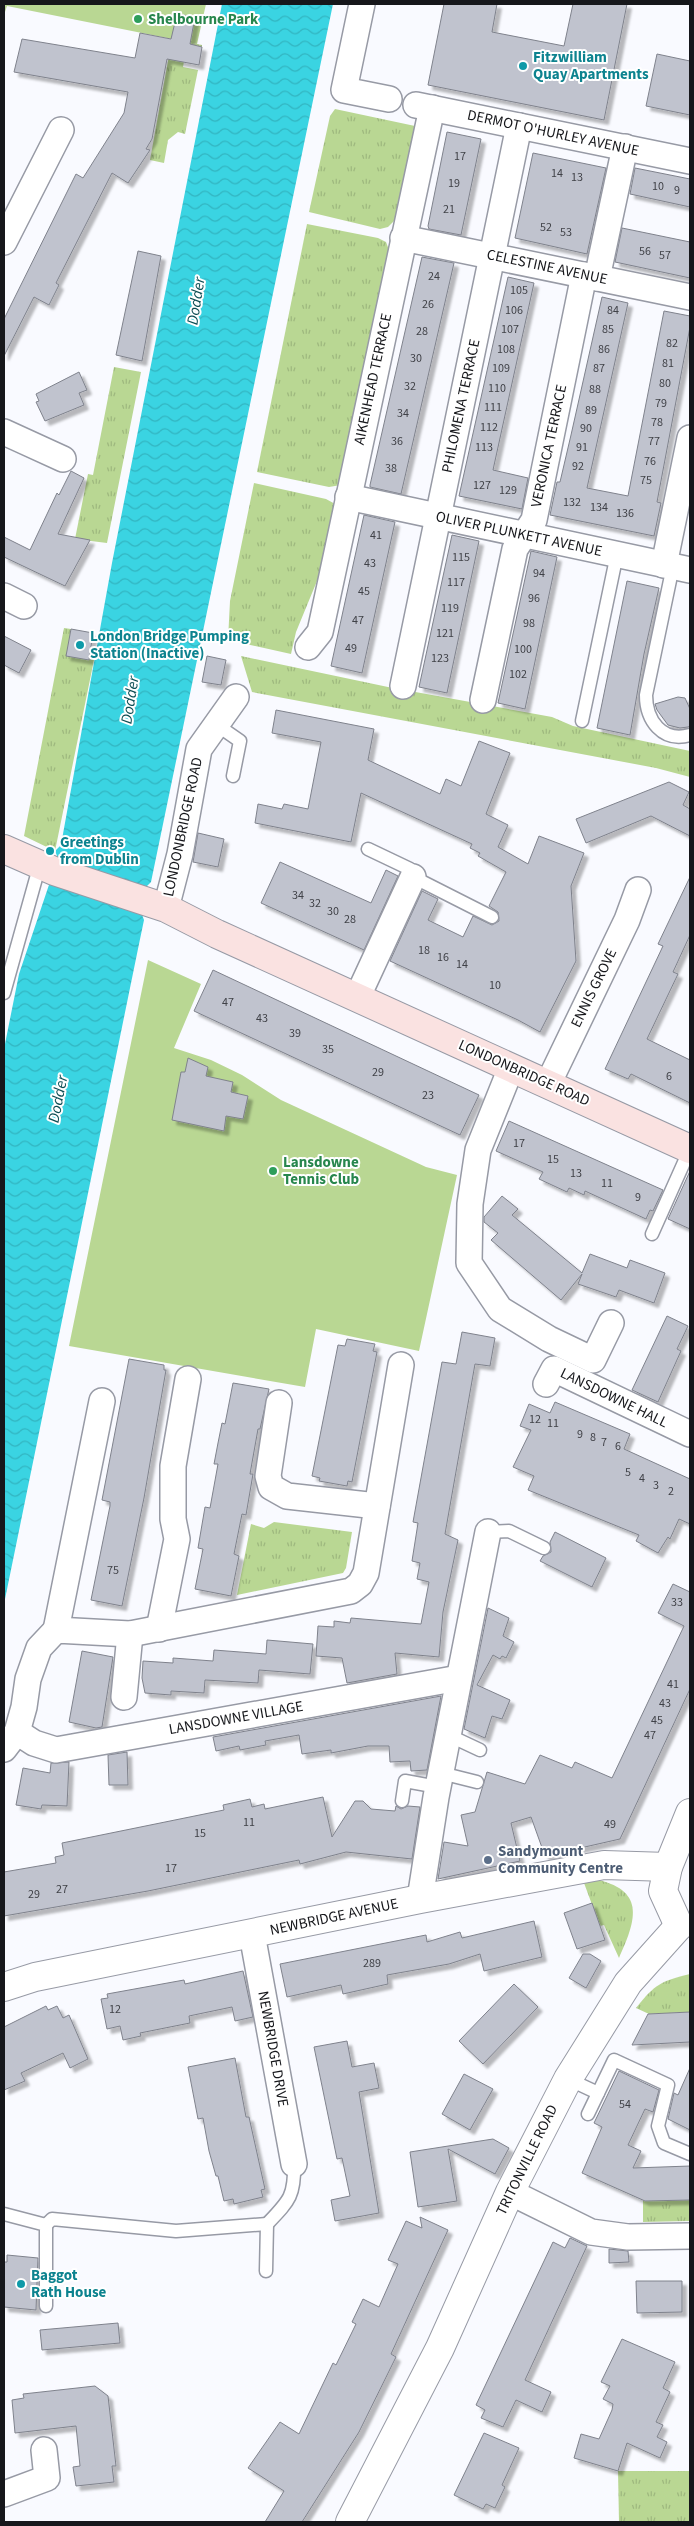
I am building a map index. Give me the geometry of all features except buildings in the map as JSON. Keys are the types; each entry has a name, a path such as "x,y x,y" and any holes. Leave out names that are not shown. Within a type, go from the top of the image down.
{"main road":[{"path":"4,849 47,867 155,905"},
{"name":"LONDONBRIDGE ROAD","path":"155,905 690,1149"}],"street":[{"path":"362,4 344,90 389,99"},
{"name":"DERMOT O'HURLEY AVENUE","path":"424,106 690,161"},
{"name":"AIKENHEAD TERRACE","path":"308,647 320,632 403,238 424,106"},
{"name":"PHILOMENA TERRACE","path":"403,686 519,126"},
{"path":"4,242 61,130"},
{"name":"VERONICA TERRACE","path":"483,700 515,549 534,520 591,276 625,148"},
{"name":"CELESTINE AVENUE","path":"403,238 690,297"},
{"path":"4,432 63,459"},
{"path":"676,567 690,438"},
{"name":"OLIVER PLUNKETT AVENUE","path":"348,497 676,567"},
{"name":"LONDONBRIDGE ROAD","path":"155,905 180,854 200,749 236,697"},
{"path":"357,998 412,877"},
{"name":"ENNIS GROVE","path":"548,1084 627,920 638,890"},
{"path":"511,1068 478,1150 470,1204 469,1263 500,1309 549,1338 593,1360 611,1323"},
{"path":"56,1630 130,1634 351,1591 370,1584 366,1573 401,1365"},
{"name":"LANSDOWNE HALL","path":"546,1384 554,1369 690,1434"},
{"path":"159,1629 177,1539 173,1519 173,1466 188,1379"},
{"name":"LANSDOWNE VILLAGE","path":"102,1401 56,1630 40,1648 28,1679 10,1740 56,1750 459,1678"},
{"path":"279,1403 268,1476 271,1487 287,1496 377,1506"},
{"path":"420,1899 448,1735 475,1610 488,1532"},
{"path":"124,1697 130,1634"},
{"name":"TRITONVILLE ROAD","path":"350,2522 440,2348 510,2192 568,2079 628,1983 685,1929 663,1891 668,1867 690,1812"},
{"name":"NEWBRIDGE AVENUE","path":"4,1987 35,1977 420,1899 604,1865 668,1867"},
{"name":"NEWBRIDGE DRIVE","path":"252,1934 294,2164"},
{"path":"510,2192 591,2232 628,2237 690,2236"},
{"path":"4,2494 47,2478 44,2450"}],"lane":[{"path":"582,721 617,554"},
{"path":"676,567 646,695 646,709 651,721 663,732 674,736 690,735"},
{"path":"216,724 240,741 233,776"},
{"path":"368,849 410,869 412,877 492,917"},
{"path":"4,993 47,867"},
{"path":"652,1234 690,1149"},
{"path":"488,1532 509,1531 544,1548"},
{"path":"448,1735 480,1750"},
{"path":"402,1800 405,1781 477,1782"},
{"path":"588,2114 614,2060 668,2085 658,2126 664,2142 690,2154"},
{"path":"568,2079 598,2094"},
{"path":"46,2306 46,2225 52,2218 176,2231 267,2224 286,2204 295,2186 294,2164"},
{"path":"4,2214 46,2225"},
{"path":"266,2270 267,2224"}],"green space":[{"name":"Shelbourne Park","path":"4,4 206,4 197,44 7,6 4,15"},
{"path":"172,39 202,45 202,47 187,44 183,67 198,70 185,134 178,132 168,140 164,163 150,160"},
{"path":"335,109 415,126 395,220 388,227 380,229 309,212 330,116"},
{"path":"307,224 378,238 386,242 389,250 341,485 329,487 257,472"},
{"path":"114,367 141,372 107,543 75,539 88,474 93,475"},
{"path":"254,483 326,499 337,505 324,564 296,632 291,654 228,640 230,601"},
{"path":"64,628 71,629 67,656 94,660 55,851 24,836"},
{"path":"241,656 388,687 552,717 573,726 690,751 690,777 656,768 252,692"},
{"name":"Lansdowne Tennis Club","path":"148,960 201,984 174,1048 211,1060 242,1075 281,1100 426,1167 457,1175 419,1351 316,1329 305,1387 69,1346"},
{"path":"274,1522 352,1532 346,1568 343,1573 237,1595 251,1524 264,1528"},
{"path":"598,1880 614,1885 624,1892 630,1900 633,1910 629,1933 619,1958 604,1925 600,1926 584,1883"},
{"path":"690,1974 690,2012 649,2014 636,2008 659,1985"},
{"path":"690,2200 690,2221 643,2222 643,2201"},
{"path":"618,2471 690,2471 690,2522 619,2522"}],"water":[{"name":"Dodder","path":"222,4 333,4 151,882 146,887 141,912 144,920 4,1604 4,1049 19,974 58,858 55,851 61,845 112,563"}],"place":[{"name":"Shelbourne Park","path":"138,19"},
{"name":"Fitzwilliam Quay Apartments","path":"523,66"},
{"name":"London Bridge Pumping Station (Inactive)","path":"80,645"},
{"name":"Greetings from Dublin","path":"50,851"},
{"name":"Lansdowne Tennis Club","path":"273,1171"},
{"name":"Sandymount Community Centre","path":"488,1860"},
{"name":"Baggot Rath House","path":"21,2284"}]}
